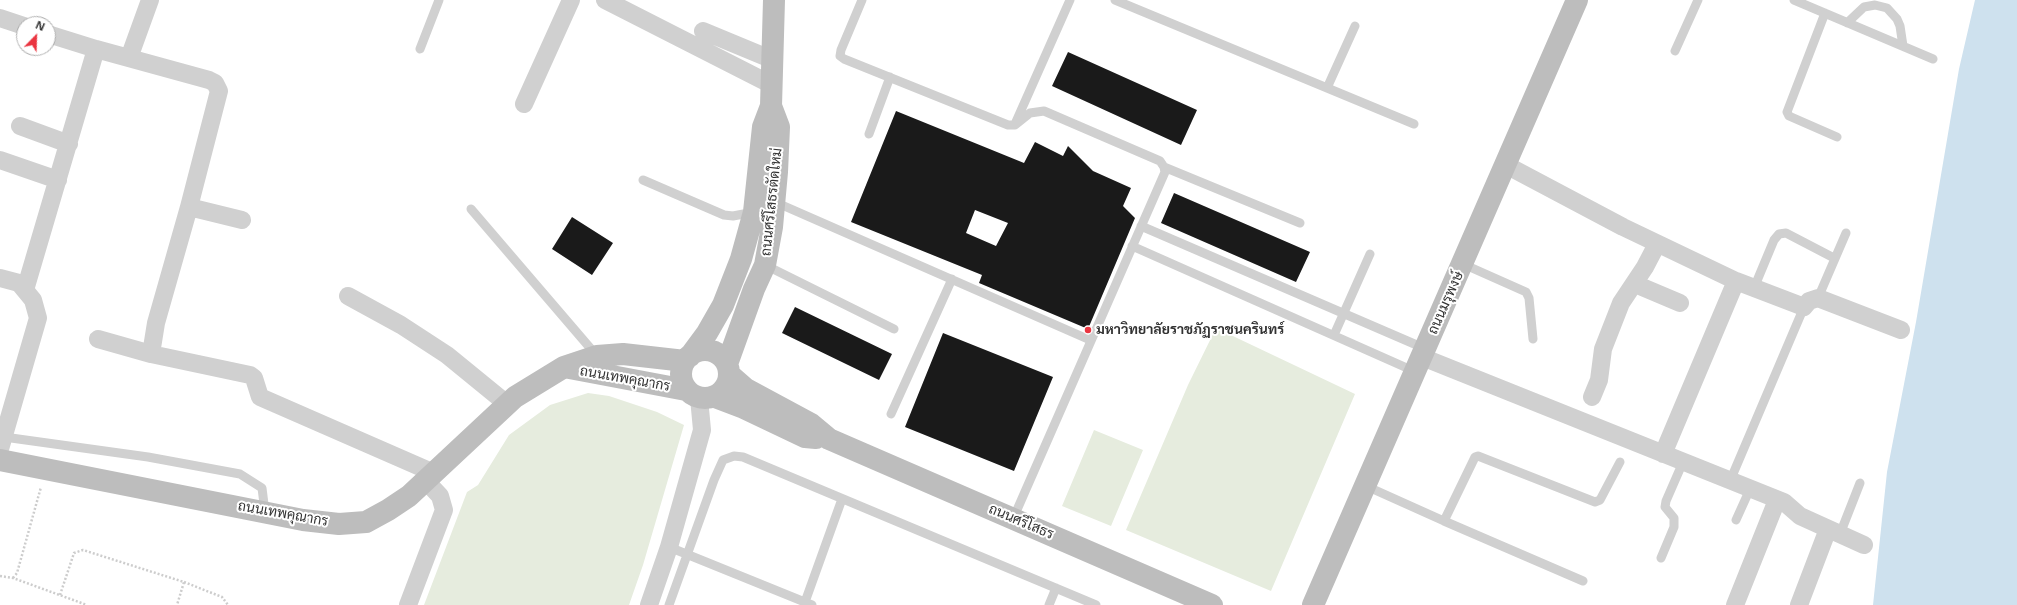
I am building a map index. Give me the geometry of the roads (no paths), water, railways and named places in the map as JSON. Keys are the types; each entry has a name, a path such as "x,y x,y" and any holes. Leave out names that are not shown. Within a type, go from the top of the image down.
{"main road":[{"name":"ถนนศรีโสธรตัดใหม่","path":"687,358 707,334 723,305 741,259 754,212 763,127 771,106 774,0"},
{"name":"ถนนมรุพงษ์","path":"1313,605 1577,0"},
{"name":"ถนนศรีโสธรตัดใหม่","path":"728,370 754,289 765,265 775,202 779,127 771,106"},
{"path":"706,350 718,354 728,370 728,384 722,392 700,395 681,376 687,358 697,351 706,350"},
{"name":"ถนนเทพคุณากร","path":"0,460 303,520 338,524 366,522 388,510 430,477 514,397 564,367 597,356 623,354 687,358"},
{"name":"ถนนเทพคุณากร","path":"564,367 700,395"},
{"name":"ถนนศรีโสธร","path":"728,370 746,389 811,424 829,439 1212,605"},
{"name":"ถนนศรีโสธร","path":"700,395 744,408 805,437 829,439"}],"street":[{"path":"129,58 150,0"},
{"path":"524,104 571,0"},
{"path":"605,0 772,85"},
{"path":"0,18 16,23"},
{"path":"703,31 773,60"},
{"path":"56,37 96,50 209,80 215,83 219,91 192,190 189,207 156,323 151,354"},
{"path":"24,290 96,50"},
{"path":"20,126 68,144"},
{"path":"0,160 58,180"},
{"path":"1506,165 1658,244 1736,281 1754,288 1811,303 1901,330"},
{"path":"189,207 242,220"},
{"path":"1592,397 1599,380 1603,349 1621,303 1635,284 1658,244"},
{"path":"0,278 19,283 33,300 38,318 2,443"},
{"path":"1663,454 1736,281"},
{"path":"1635,284 1680,303"},
{"path":"348,296 401,325 447,355 507,404"},
{"path":"98,339 151,354 250,375 254,378 260,397 430,477 440,496 444,510 408,605"},
{"path":"1421,359 1784,502 1800,516 1864,544"},
{"path":"649,605 669,547 702,430 700,395"},
{"path":"1735,605 1776,500"},
{"path":"1799,605 1834,531"}],"lane":[{"path":"420,49 438,0"},
{"path":"862,0 841,50 840,56 1008,125 1015,125 1030,113 1044,111 1160,161 1164,168 1165,172 1090,340 1013,519"},
{"path":"1015,125 1070,0"},
{"path":"1115,0 1414,124"},
{"path":"1675,51 1698,0"},
{"path":"1794,0 1933,59"},
{"path":"1847,23 1864,7 1875,5 1887,8 1897,19 1900,26 1903,46"},
{"path":"1825,13 1787,112 1789,116 1837,137"},
{"path":"1328,88 1354,26"},
{"path":"869,134 890,77"},
{"path":"1164,168 1300,222"},
{"path":"643,180 724,215 734,216 754,212"},
{"path":"775,202 1090,340"},
{"path":"471,209 597,356"},
{"path":"1141,226 1344,313 1421,359"},
{"path":"1754,288 1774,240 1779,234 1786,233 1834,258"},
{"path":"1730,481 1811,303 1846,233"},
{"path":"1132,246 1334,335 1421,359"},
{"path":"1334,335 1370,254"},
{"path":"1463,264 1526,292 1529,298 1533,339"},
{"path":"765,265 894,329"},
{"path":"891,414 952,279"},
{"path":"2,443 148,457 240,474 262,488 265,512"},
{"path":"1444,521 1475,457 1478,456 1595,502 1600,500 1620,462"},
{"path":"669,605 714,480 723,460 728,457 743,457 1096,605"},
{"path":"1661,558 1674,527 1674,518 1665,507 1666,501 1683,462"},
{"path":"1834,531 1860,483"},
{"path":"1366,486 1583,580"},
{"path":"1736,520 1750,489"},
{"path":"669,547 808,604 842,498"},
{"path":"1049,605 1056,588"}],"water":[{"path":"1975,0 2017,0 2017,605 1873,605 1887,472 1916,322 1959,69"}],"place":[{"name":"มหาวิทยาลัยราชภัฏราชนครินทร์","path":"1088,330"}]}
